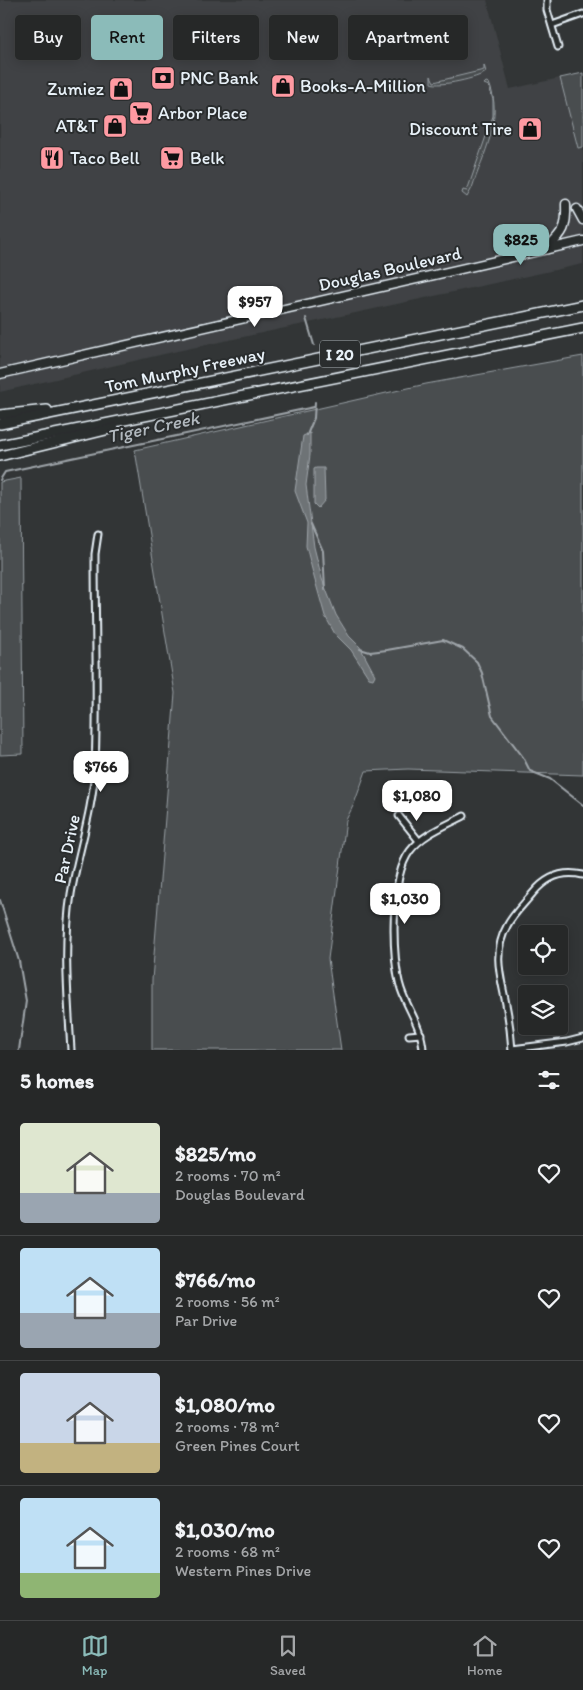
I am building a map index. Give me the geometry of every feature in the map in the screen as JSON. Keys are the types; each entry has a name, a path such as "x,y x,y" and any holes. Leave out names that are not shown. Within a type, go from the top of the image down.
{"highway":[{"name":"Tom Murphy Freeway","path":"0,424 583,305"},
{"name":"Tom Murphy Freeway","path":"0,445 583,328"},
{"path":"0,456 229,398"},
{"path":"0,415 97,404"}],"main road":[{"path":"547,248 562,234 567,223 566,204"},
{"path":"577,209 583,220"},
{"name":"Douglas Boulevard","path":"0,374 583,241"}],"street":[{"path":"547,0 547,10 558,47"},
{"path":"552,25 583,14"},
{"name":"Par Drive","path":"71,1050 67,950 68,925 71,895 86,826 95,769 95,554 98,534"},
{"path":"399,816 419,841"},
{"path":"423,1050 421,1034 400,987 395,941 398,877 404,860 419,841 464,816"},
{"path":"583,875 563,873 543,882 510,920 499,948 498,968 508,1012 512,1050 583,1038"},
{"path":"409,1035 421,1034"}],"shaded area":[{"name":"Arbor Place","path":"0,0 487,0 510,89 560,78 578,148 583,147 583,264 173,352 0,392"},
{"path":"484,65 486,72 476,77 450,83 431,83 431,76 434,82 484,70"},
{"path":"583,73 583,147 578,148 560,78"},
{"path":"486,82 489,83 493,96 494,110 493,123 486,149 467,197 462,193 463,190 467,191 493,116 493,100 489,86 484,84"},
{"path":"583,356 583,775 408,769 366,771 346,820 328,959 341,1050 152,1050 152,980 175,693 135,450 426,384"},
{"path":"310,433 310,455 306,485 314,547 322,579 336,615 349,636 360,647 375,675 373,679 369,678 351,650 335,634 325,616 306,546 307,523 295,491 303,436"},
{"path":"324,468 325,500 318,508 314,504 314,469"},
{"path":"21,478 23,754 0,755 0,482"}],"waterway":[{"path":"306,318 314,345"},
{"path":"307,435 314,418 315,402"},
{"name":"Tiger Creek","path":"0,480 5,472 314,407"},
{"path":"311,524 323,551 325,589"},
{"path":"360,649 370,652 443,640 463,649 477,662 482,673 492,716 523,757 530,771 550,779 583,805"},
{"name":"Tiger Creek","path":"0,900 19,961 26,1001 19,1050"}],"place":[{"name":"PNC Bank","path":"163,78"},
{"name":"Books-A-Million","path":"283,86"},
{"name":"Zumiez","path":"121,89"},
{"name":"Arbor Place","path":"141,113"},
{"name":"AT&T","path":"115,126"},
{"name":"Discount Tire","path":"530,129"},
{"name":"Taco Bell","path":"52,158"},
{"name":"Belk","path":"172,158"}]}
